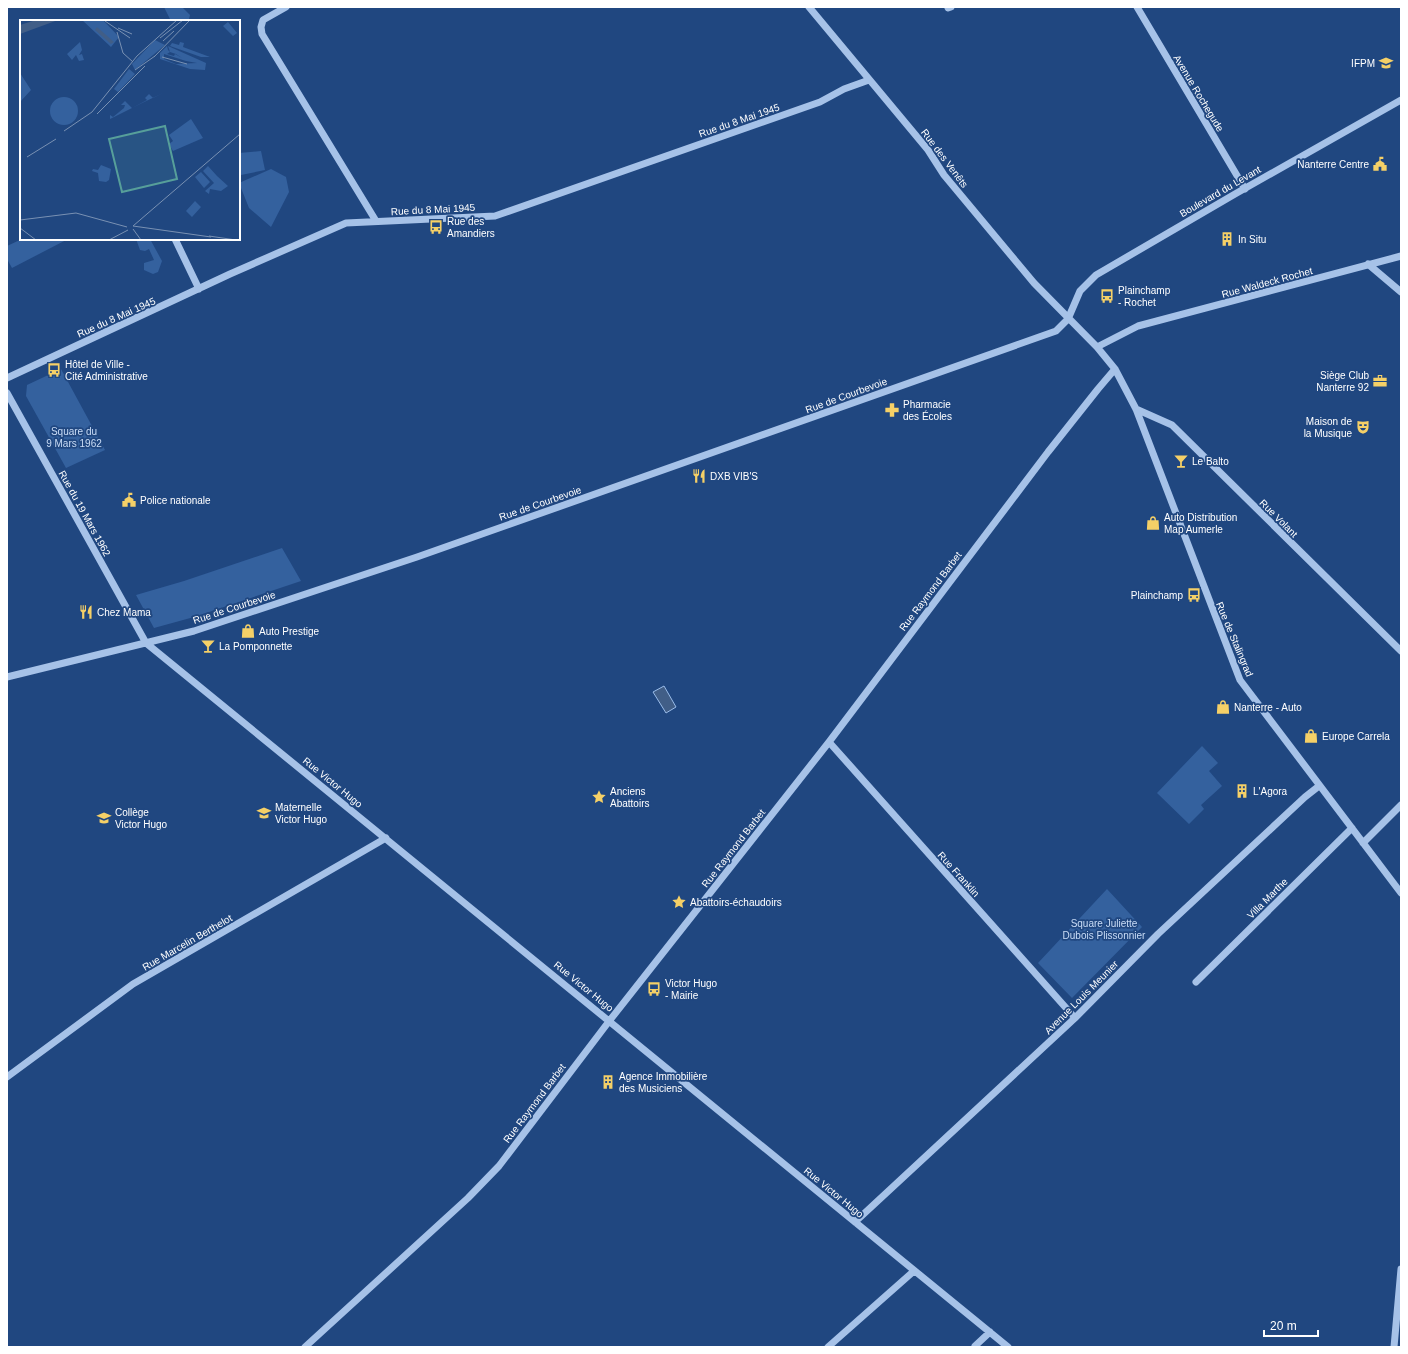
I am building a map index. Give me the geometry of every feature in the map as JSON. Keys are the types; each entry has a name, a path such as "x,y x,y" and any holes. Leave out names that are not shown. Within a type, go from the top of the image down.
{"street":[{"path":"286,7 263,20 261,27 262,34 376,221"},
{"name":"Rue des Venêts","path":"809,7 928,150 944,175 959,194 1034,283 1097,347 1116,369"},
{"name":"Avenue Rochegude","path":"1137,7 1245,189"},
{"name":"Rue du 8 Mai 1945","path":"7,378 346,223 495,216 820,102 844,89 869,80"},
{"name":"Boulevard du Levant","path":"1068,318 1080,291 1096,275 1401,100"},
{"path":"175,240 199,289"},
{"name":"Rue Waldeck Rochet","path":"1097,347 1138,326 1401,256"},
{"path":"1368,264 1401,292"},
{"name":"Rue de Courbevoie","path":"7,677 194,631 424,555 1056,331 1068,318"},
{"name":"Rue de Stalingrad","path":"1116,369 1136,409 1240,680 1401,893"},
{"name":"Rue Raymond Barbet","path":"305,1347 487,1180 610,1020 829,742 1048,452 1098,389 1116,369"},
{"name":"Rue du 19 Mars 1962","path":"7,393 146,643"},
{"name":"Rue Volant","path":"1136,409 1172,425 1401,651"},
{"name":"Rue Victor Hugo","path":"146,643 610,1020 1008,1347"},
{"name":"Rue Franklin","path":"829,742 1075,1018"},
{"name":"Avenue Louis Meunier","path":"855,1222 1075,1018 1158,934 1319,786"},
{"path":"1363,843 1401,804"},
{"name":"Villa Marthe","path":"1196,982 1352,828"},
{"name":"Rue Marcelin Berthelot","path":"7,1077 133,984 386,838"},
{"path":"1394,1347 1401,1268"},
{"path":"828,1347 914,1271"},
{"path":"975,1346 990,1332"}],"green space":[{"path":"164,7 182,7 190,15 189,19 170,20"},
{"path":"261,151 265,170 241,175 240,153"},
{"path":"271,169 286,177 289,192 271,227 249,208 240,183"},
{"path":"20,240 66,240 12,268 7,259 7,246"},
{"path":"136,240 151,240 162,261 158,272 153,274 144,270 144,263 154,260 149,249 145,251 140,250"},
{"name":"Square du 9 Mars 1962","path":"61,369 105,450 66,468 26,396 27,385"},
{"path":"282,548 301,581 194,617 154,628 136,595 184,581"},
{"path":"1202,746 1218,763 1209,771 1222,786 1201,805 1204,809 1189,824 1157,793"},
{"name":"Square Juliette Dubois Plissonnier","path":"1107,889 1142,927 1072,998 1038,963"}],"shaded area":[{"path":"664,686 676,707 666,713 653,692"}],"place":[{"name":"IFPM","path":"1386,63"},
{"name":"Nanterre Centre","path":"1380,164"},
{"name":"Rue des Amandiers","path":"436,227"},
{"name":"In Situ","path":"1227,239"},
{"name":"Plainchamp - Rochet","path":"1107,296"},
{"name":"Hôtel de Ville - Cité Administrative","path":"54,370"},
{"name":"Siège Club Nanterre 92","path":"1380,381"},
{"name":"Pharmacie des Écoles","path":"892,410"},
{"name":"Maison de la Musique","path":"1363,427"},
{"name":"Le Balto","path":"1181,461"},
{"name":"DXB VIB'S","path":"699,476"},
{"name":"Police nationale","path":"129,500"},
{"name":"Auto Distribution Map Aumerle","path":"1153,523"},
{"name":"Plainchamp","path":"1194,595"},
{"name":"Chez Mama","path":"86,612"},
{"name":"Auto Prestige","path":"248,631"},
{"name":"La Pomponnette","path":"208,646"},
{"name":"Nanterre - Auto","path":"1223,707"},
{"name":"Europe Carrela","path":"1311,736"},
{"name":"L'Agora","path":"1242,791"},
{"name":"Anciens Abattoirs","path":"599,797"},
{"name":"Maternelle Victor Hugo","path":"264,813"},
{"name":"Collège Victor Hugo","path":"104,818"},
{"name":"Abattoirs-échaudoirs","path":"679,902"},
{"name":"Victor Hugo - Mairie","path":"654,989"},
{"name":"Agence Immobilière des Musiciens","path":"608,1082"}]}
